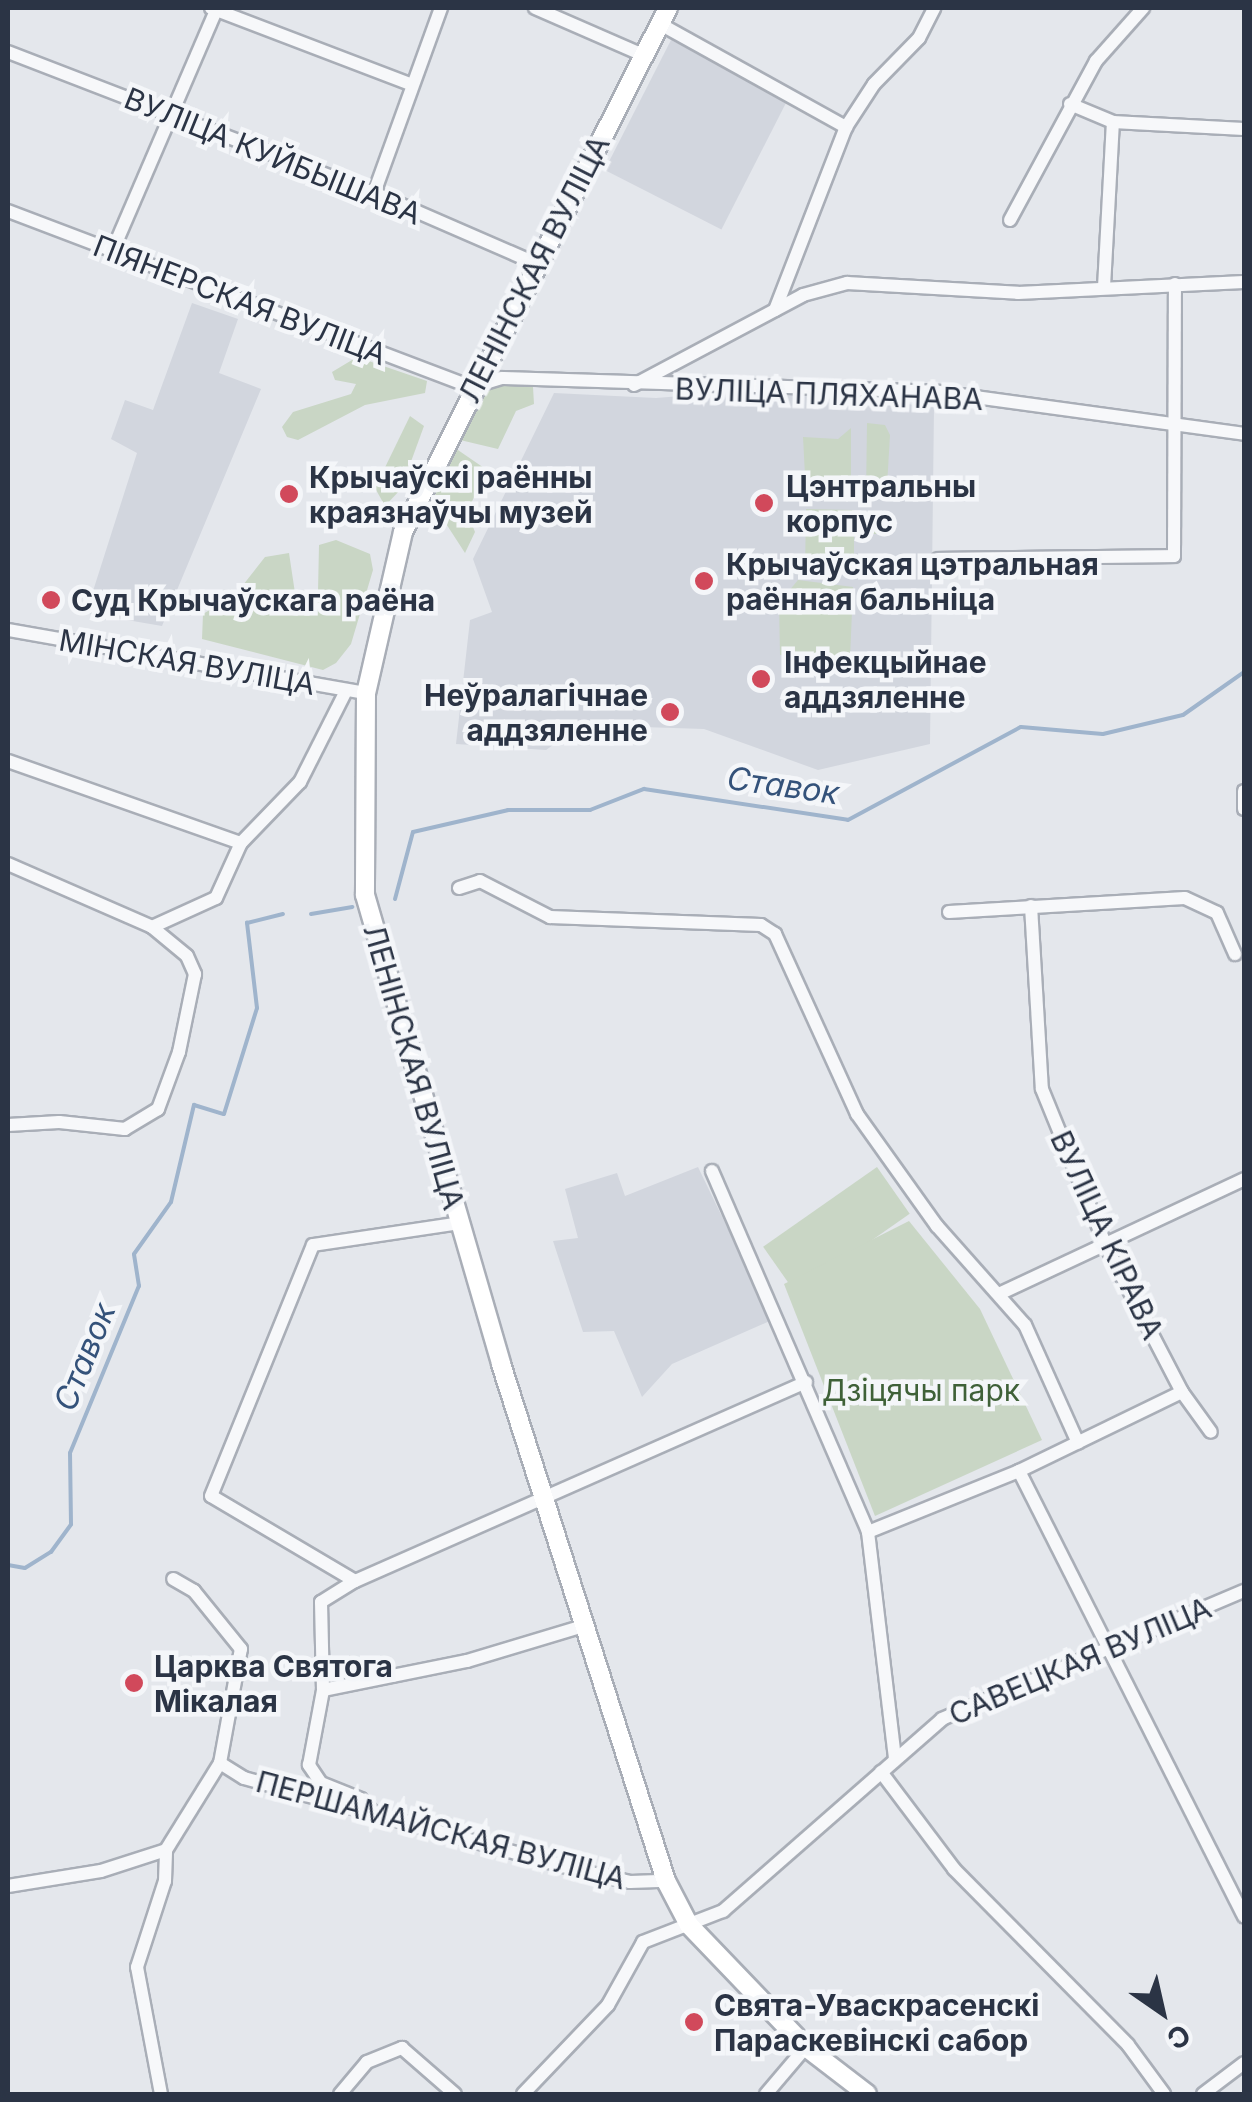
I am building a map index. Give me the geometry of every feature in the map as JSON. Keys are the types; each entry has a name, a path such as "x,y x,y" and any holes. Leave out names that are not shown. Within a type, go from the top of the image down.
{"main road":[{"name":"ЛЕНІНСКАЯ ВУЛІЦА","path":"664,16 472,387 403,532 366,693 365,895 460,1223 666,1880 688,1926 806,2047 867,2094"}],"street":[{"path":"112,252 214,8 410,84"},
{"path":"374,193 410,84 442,8"},
{"path":"535,8 643,55"},
{"path":"775,310 846,127 874,84 919,38 934,8"},
{"path":"1010,220 1096,61 1143,8"},
{"path":"664,16 846,127"},
{"name":"ВУЛІЦА КУЙБЫШАВА","path":"8,52 374,193 537,264"},
{"path":"1070,104 1113,122 1244,129"},
{"path":"1104,287 1113,122"},
{"name":"ПІЯНЕРСКАЯ ВУЛІЦА","path":"8,211 472,387"},
{"path":"631,386 775,310 848,284 1018,293 1244,282"},
{"path":"938,559 1174,556 1174,284"},
{"name":"ВУЛІЦА ПЛЯХАНАВА","path":"472,387 502,378 631,386 939,392 1175,428 1244,434"},
{"name":"МІНСКАЯ ВУЛІЦА","path":"8,630 366,693"},
{"path":"152,927 216,898 241,843 300,782 346,690"},
{"path":"8,761 241,843"},
{"path":"1242,792 1244,809"},
{"path":"8,864 152,927 187,956 195,974 180,1052 158,1110 126,1129 59,1122 8,1125"},
{"path":"459,888 480,881 550,918 762,925 775,934 856,1114 937,1226 1025,1325 1078,1443"},
{"path":"949,912 1185,898 1217,914 1235,954"},
{"name":"ВУЛІЦА КІРАВА","path":"1031,906 1042,1089 1106,1246 1182,1392 1211,1432"},
{"path":"712,1171 868,1532 895,1758"},
{"path":"999,1294 1244,1179"},
{"path":"356,1580 211,1496 313,1245 460,1223"},
{"path":"372,1811 361,1800 321,1784 309,1766 323,1690 321,1602 356,1580 545,1501 806,1382"},
{"path":"868,1532 1018,1470 1182,1392"},
{"path":"1018,1470 1244,1916"},
{"path":"161,2094 136,1967 165,1881 166,1850 220,1763 241,1649 194,1591 174,1579"},
{"name":"САВЕЦКАЯ ВУЛІЦА","path":"523,2094 608,2005 643,1942 724,1912 942,1720 1244,1591"},
{"path":"323,1690 467,1661 587,1625"},
{"name":"ПЕРШАМАЙСКАЯ ВУЛІЦА","path":"220,1763 244,1778 578,1870 630,1882 666,1880"},
{"path":"881,1772 954,1869 1128,2045 1164,2094"},
{"path":"8,1886 101,1870 166,1850"},
{"path":"766,2094 806,2047"},
{"path":"340,2094 367,2062 402,2048 455,2094"},
{"path":"1203,2094 1244,2063"}],"shaded area":[{"path":"671,40 788,99 721,230 605,170"},
{"path":"192,303 238,319 219,373 261,389 162,626 86,613 137,453 111,439 125,400 153,410"},
{"name":"Крычаўская цэтральная раённая бальніца","path":"771,389 934,407 930,744 818,770 704,729 581,725 546,750 456,744 470,620 492,612 473,559 554,393 656,398"},
{"path":"698,1167 772,1320 672,1364 642,1397 614,1331 583,1332 553,1241 578,1238 565,1189 617,1173 625,1196"}],"green space":[{"path":"357,357 427,381 425,393 365,405 298,440 287,437 282,427 293,412 351,394 356,384 335,380 332,372"},
{"path":"498,382 533,387 534,404 516,411 498,449 460,440 484,391"},
{"path":"410,416 424,426 401,489 385,506 375,488"},
{"path":"867,423 885,425 890,435 887,486 866,496"},
{"path":"851,428 851,493 806,495 803,437 838,439"},
{"path":"455,448 487,470 467,512 475,532 465,553 432,502"},
{"path":"806,509 854,510 854,556 847,569 805,570"},
{"path":"880,511 888,534 865,534 864,512"},
{"path":"336,540 370,554 373,570 351,644 336,663 323,670 202,639 203,614 236,594 265,557 289,553 295,593 318,591 319,545"},
{"path":"798,580 853,587 850,659 780,655 779,603"},
{"path":"877,1167 910,1214 796,1293 763,1247"},
{"name":"Дзіцячы парк","path":"909,1221 980,1309 1042,1440 875,1516 784,1284"}],"waterway":[{"name":"Ставок","path":"395,899 413,832 508,810 590,810 644,789 848,820 1021,727 1103,734 1183,715 1244,672"},
{"name":"Ставок","path":"311,914 352,907"},
{"name":"Ставок","path":"8,1565 25,1568 51,1552 71,1524 70,1453 139,1286 134,1254 171,1202 194,1105 224,1114 257,1008 247,923 283,914"}],"place":[{"name":"Крычаўскі раённы краязнаўчы музей","path":"289,494"},
{"name":"Цэнтральны корпус","path":"764,503"},
{"name":"Крычаўская цэтральная раённая бальніца","path":"704,581"},
{"name":"Суд Крычаўскага раёна","path":"51,600"},
{"name":"Інфекцыйнае аддзяленне","path":"761,679"},
{"name":"Неўралагічнае аддзяленне","path":"670,712"},
{"name":"Царква Святога Мікалая","path":"134,1683"},
{"name":"Свята-Уваскрасенскі Параскевінскі сабор","path":"694,2022"}]}
